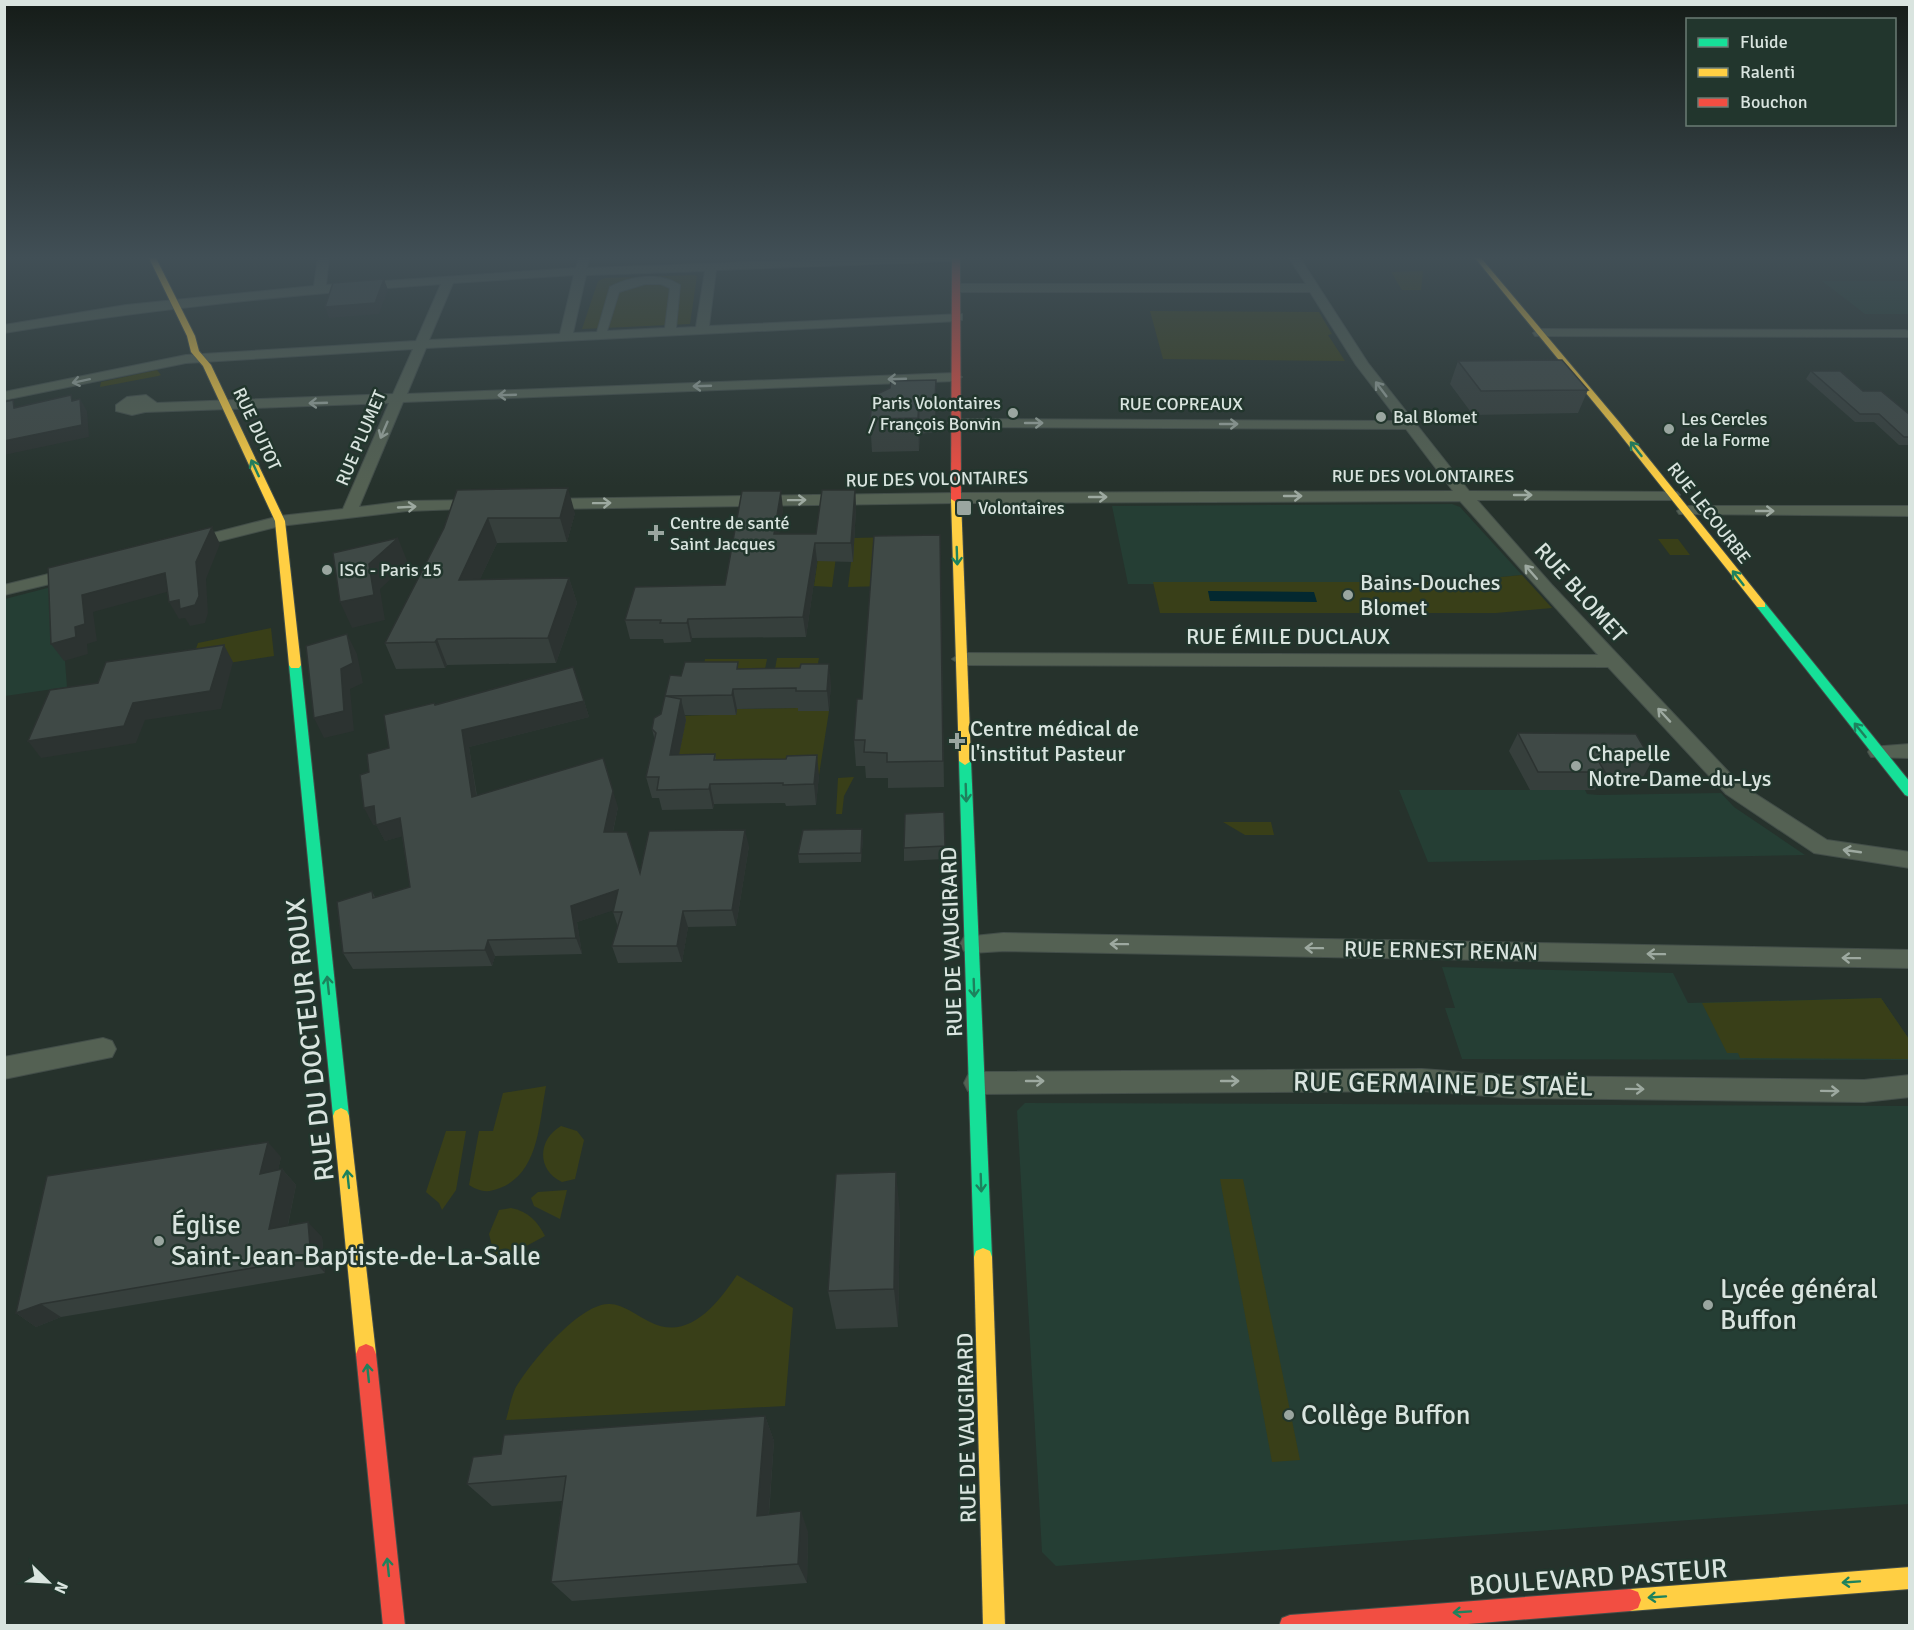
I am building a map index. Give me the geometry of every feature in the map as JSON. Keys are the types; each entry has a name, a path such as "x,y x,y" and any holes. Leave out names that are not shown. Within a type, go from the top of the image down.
{"main road":[{"name":"RUE DUTOT","path":"188,334 195,352 200,357 226,406 280,520"},
{"name":"RUE DE VAUGIRARD","path":"957,334 955,377 956,498 994,1626"},
{"name":"RUE LECOURBE","path":"1540,334 1617,425 1910,792"},
{"name":"RUE DU DOCTEUR ROUX","path":"280,520 394,1626"},
{"name":"BOULEVARD PASTEUR","path":"1290,1626 1910,1578"}],"street":[{"name":"RUE PLUMET","path":"349,512 425,334"},
{"path":"4,396 200,357 623,334"},
{"name":"RUE BLOMET","path":"1344,334 1408,425 1464,495 1539,582 1733,789 1822,847 1910,860"},
{"path":"1736,334 1908,335"},
{"path":"145,408 955,377"},
{"name":"RUE COPREAUX","path":"955,423 1408,425"},
{"name":"RUE DES VOLONTAIRES","path":"534,504 956,498 1672,495"},
{"path":"172,548 280,520 407,506 499,505"},
{"path":"1685,511 1910,511"},
{"path":"4,590 94,567"},
{"name":"RUE ÉMILE DUCLAUX","path":"962,659 1614,662"},
{"path":"1878,752 1910,751"},
{"name":"RUE ERNEST RENAN","path":"972,944 1015,942 1910,959"},
{"path":"4,1068 103,1049"},
{"name":"RUE GERMAINE DE STAËL","path":"977,1083 1422,1080 1515,1087 1864,1091 1910,1086"}],"shaded area":[{"path":"1452,504 1460,507 1522,575 1450,582 1154,582 1154,584 1128,584 1112,506"},
{"path":"59,585 67,687 5,696 5,599"},
{"path":"1399,790 1585,790 1587,794 1598,795 1721,793 1734,807 1805,855 1428,862"},
{"path":"1442,967 1673,973 1688,1003 1881,998 1909,1039 1909,1060 1462,1059 1445,1008 1455,1008"},
{"path":"1025,1103 1909,1106 1909,1504 1056,1566 1042,1552 1017,1111"}],"green space":[{"path":"1156,334 1332,334 1328,335 1345,361 1163,359"},
{"path":"157,370 161,375 100,387 101,382"},
{"path":"895,537 885,586 848,587 854,538"},
{"path":"1658,539 1678,539 1690,555 1670,555"},
{"path":"836,557 832,587 814,586 818,558"},
{"name":"Bains-Douches Blomet","path":"1522,575 1552,608 1496,613 1160,613 1153,582 1450,582"},
{"path":"271,628 274,656 189,669 198,643"},
{"path":"777,658 819,658 817,669 775,669"},
{"path":"705,659 767,659 765,669 703,669"},
{"path":"799,708 799,711 829,711 819,775 790,777 674,753 681,716 736,714 737,709"},
{"path":"854,777 844,796 842,814 836,814 838,778"},
{"path":"1223,822 1271,822 1274,835 1245,835"},
{"path":"1881,998 1909,1039 1909,1059 1740,1058 1738,1053 1727,1053 1702,1003"},
{"path":"546,1086 539,1131 530,1159 523,1171 513,1181 496,1190 484,1191 469,1185 479,1131 493,1131 503,1093"},
{"path":"561,1126 577,1131 584,1140 575,1179 562,1182 548,1170 543,1154 548,1139"},
{"path":"446,1131 466,1131 456,1190 442,1210 439,1203 426,1192"},
{"path":"1220,1179 1243,1179 1300,1460 1272,1462"},
{"path":"567,1190 560,1219 534,1206 531,1198 538,1192"},
{"path":"511,1208 532,1218 545,1236 496,1262 489,1234 499,1210"},
{"path":"737,1275 793,1308 785,1406 506,1420 515,1389 531,1365 569,1325 583,1314 596,1307 613,1304 650,1322 664,1327 677,1327 701,1316 721,1297"}],"water":[{"path":"1208,591 1314,592 1317,602 1210,601"}],"building":[{"path":"1562,360 1588,390 1481,391 1458,361"},
{"path":"1811,371 1840,371 1863,391 1881,391 1910,415 1910,437 1904,437 1879,414 1860,414"},
{"path":"936,380 935,399 919,400 918,418 870,419 873,396 890,388 891,381"},
{"path":"71,395 72,401 80,399 82,425 4,441 4,402 13,400 14,408"},
{"path":"568,488 560,518 488,518 459,580 569,578 548,638 437,639 435,642 385,643 444,528 457,490"},
{"path":"822,490 855,490 851,543 815,543 803,617 688,619 687,623 625,620 635,587 725,585 742,491 781,491 774,534 816,534"},
{"path":"212,527 196,562 199,596 195,605 180,609 179,600 169,602 165,573 82,595 85,624 75,627 76,637 51,644 48,568"},
{"path":"940,535 943,761 887,762 887,753 864,752 865,740 854,740 857,699 862,699 874,536"},
{"path":"398,538 369,564 374,595 340,602 333,553"},
{"path":"347,634 353,663 341,669 344,711 314,718 306,646"},
{"path":"224,645 210,691 133,703 124,726 28,741 50,690 98,683 106,662"},
{"path":"685,662 738,662 737,669 800,668 801,664 829,664 827,691 796,691 796,688 733,689 732,695 665,696 670,675 681,676"},
{"path":"573,667 584,701 462,730 472,797 603,758 613,791 604,832 627,832 640,873 649,831 745,830 732,910 683,911 677,946 612,946 622,912 613,912 618,890 571,906 576,938 488,940 485,950 343,953 337,902 372,891 373,898 410,887 400,818 376,825 374,806 364,808 360,775 369,772 367,754 389,748 384,715 434,703 435,705"},
{"path":"665,696 681,699 670,755 715,754 714,760 786,759 787,756 817,755 814,784 710,784 709,789 657,790 659,777 646,777 656,733 652,729 654,718 661,714"},
{"path":"1518,733 1636,734 1652,761 1599,762 1605,772 1538,772"},
{"path":"944,812 945,846 904,848 905,814"},
{"path":"862,829 861,853 798,854 803,830"},
{"name":"Église Saint-Jean-Baptiste-de-La-Salle","path":"268,1142 260,1174 282,1169 269,1229 308,1222 311,1258 41,1304 16,1313 47,1176"},
{"path":"896,1172 894,1289 828,1291 836,1174"},
{"path":"765,1416 757,1516 801,1511 798,1564 551,1582 566,1476 467,1484 473,1457 501,1454 504,1435"}],"traffic: fast":[{"path":"1761,605 1910,792"},
{"path":"295,665 341,1116"},
{"path":"965,761 983,1257"}],"traffic: slow":[{"path":"190,334 195,352 207,365 280,521 295,665"},
{"path":"1541,334 1761,605"},
{"path":"956,499 965,761"},
{"path":"341,1116 366,1354"},
{"path":"983,1257 994,1626"},
{"path":"1630,1600 1910,1578"}],"traffic: jam":[{"path":"956,334 956,499"},
{"path":"366,1354 394,1626"},
{"path":"1290,1626 1630,1600"}],"place":[{"name":"Paris Volontaires / François Bonvin","path":"1013,413"},
{"name":"Bal Blomet","path":"1381,417"},
{"name":"Les Cercles de la Forme","path":"1669,429"},
{"name":"Volontaires","path":"964,508"},
{"name":"Centre de santé Saint Jacques","path":"656,533"},
{"name":"ISG - Paris 15","path":"327,570"},
{"name":"Bains-Douches Blomet","path":"1348,595"},
{"name":"Centre médical de l'institut Pasteur","path":"957,741"},
{"name":"Chapelle Notre-Dame-du-Lys","path":"1576,766"},
{"name":"Église Saint-Jean-Baptiste-de-La-Salle","path":"159,1241"},
{"name":"Lycée général Buffon","path":"1708,1305"},
{"name":"Collège Buffon","path":"1289,1415"}]}
